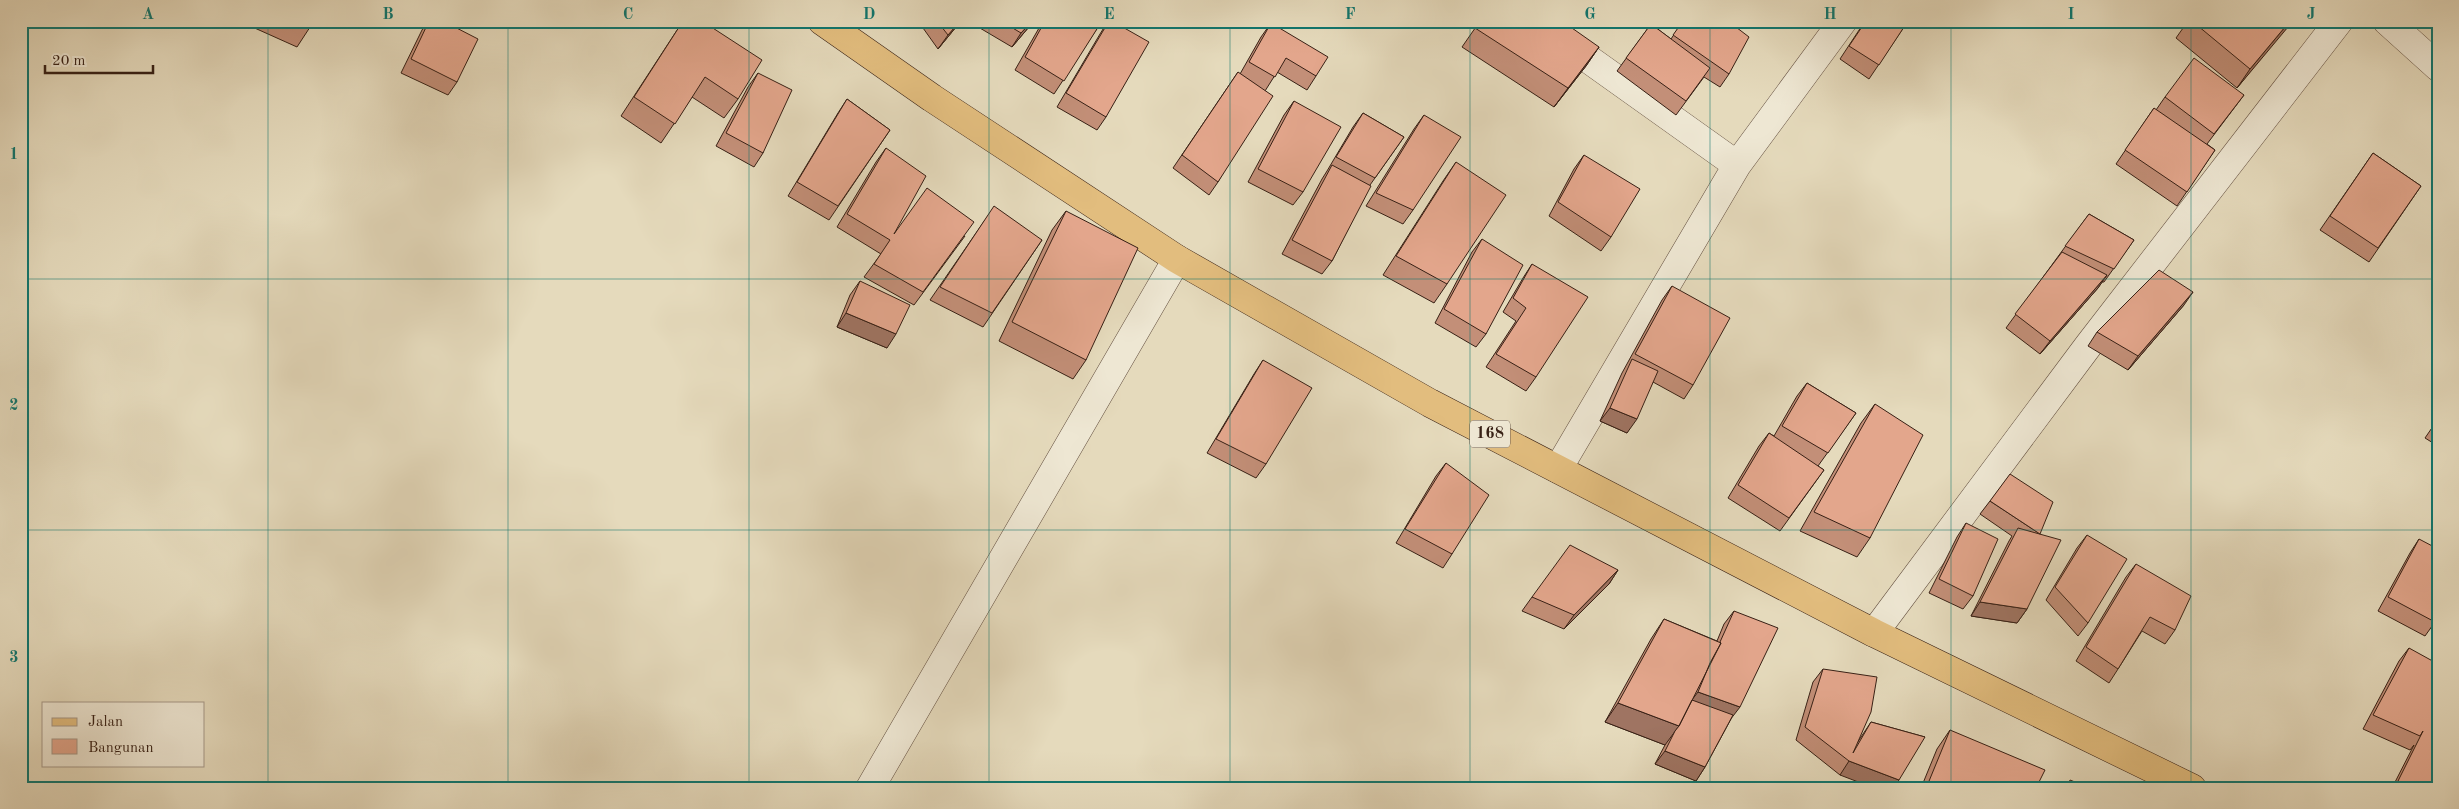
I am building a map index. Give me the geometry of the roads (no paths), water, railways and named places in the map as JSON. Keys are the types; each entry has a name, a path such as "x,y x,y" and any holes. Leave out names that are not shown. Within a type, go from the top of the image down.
{"main road":[{"name":"168","path":"822,21 932,98 1177,258 1430,403 1874,633 2192,788"}],"street":[{"path":"1536,21 1737,165"},
{"path":"1558,469 1737,165 1843,21"},
{"path":"1874,633 2094,338 2339,21"},
{"path":"2387,21 2438,67"},
{"path":"870,788 1177,258"}]}
